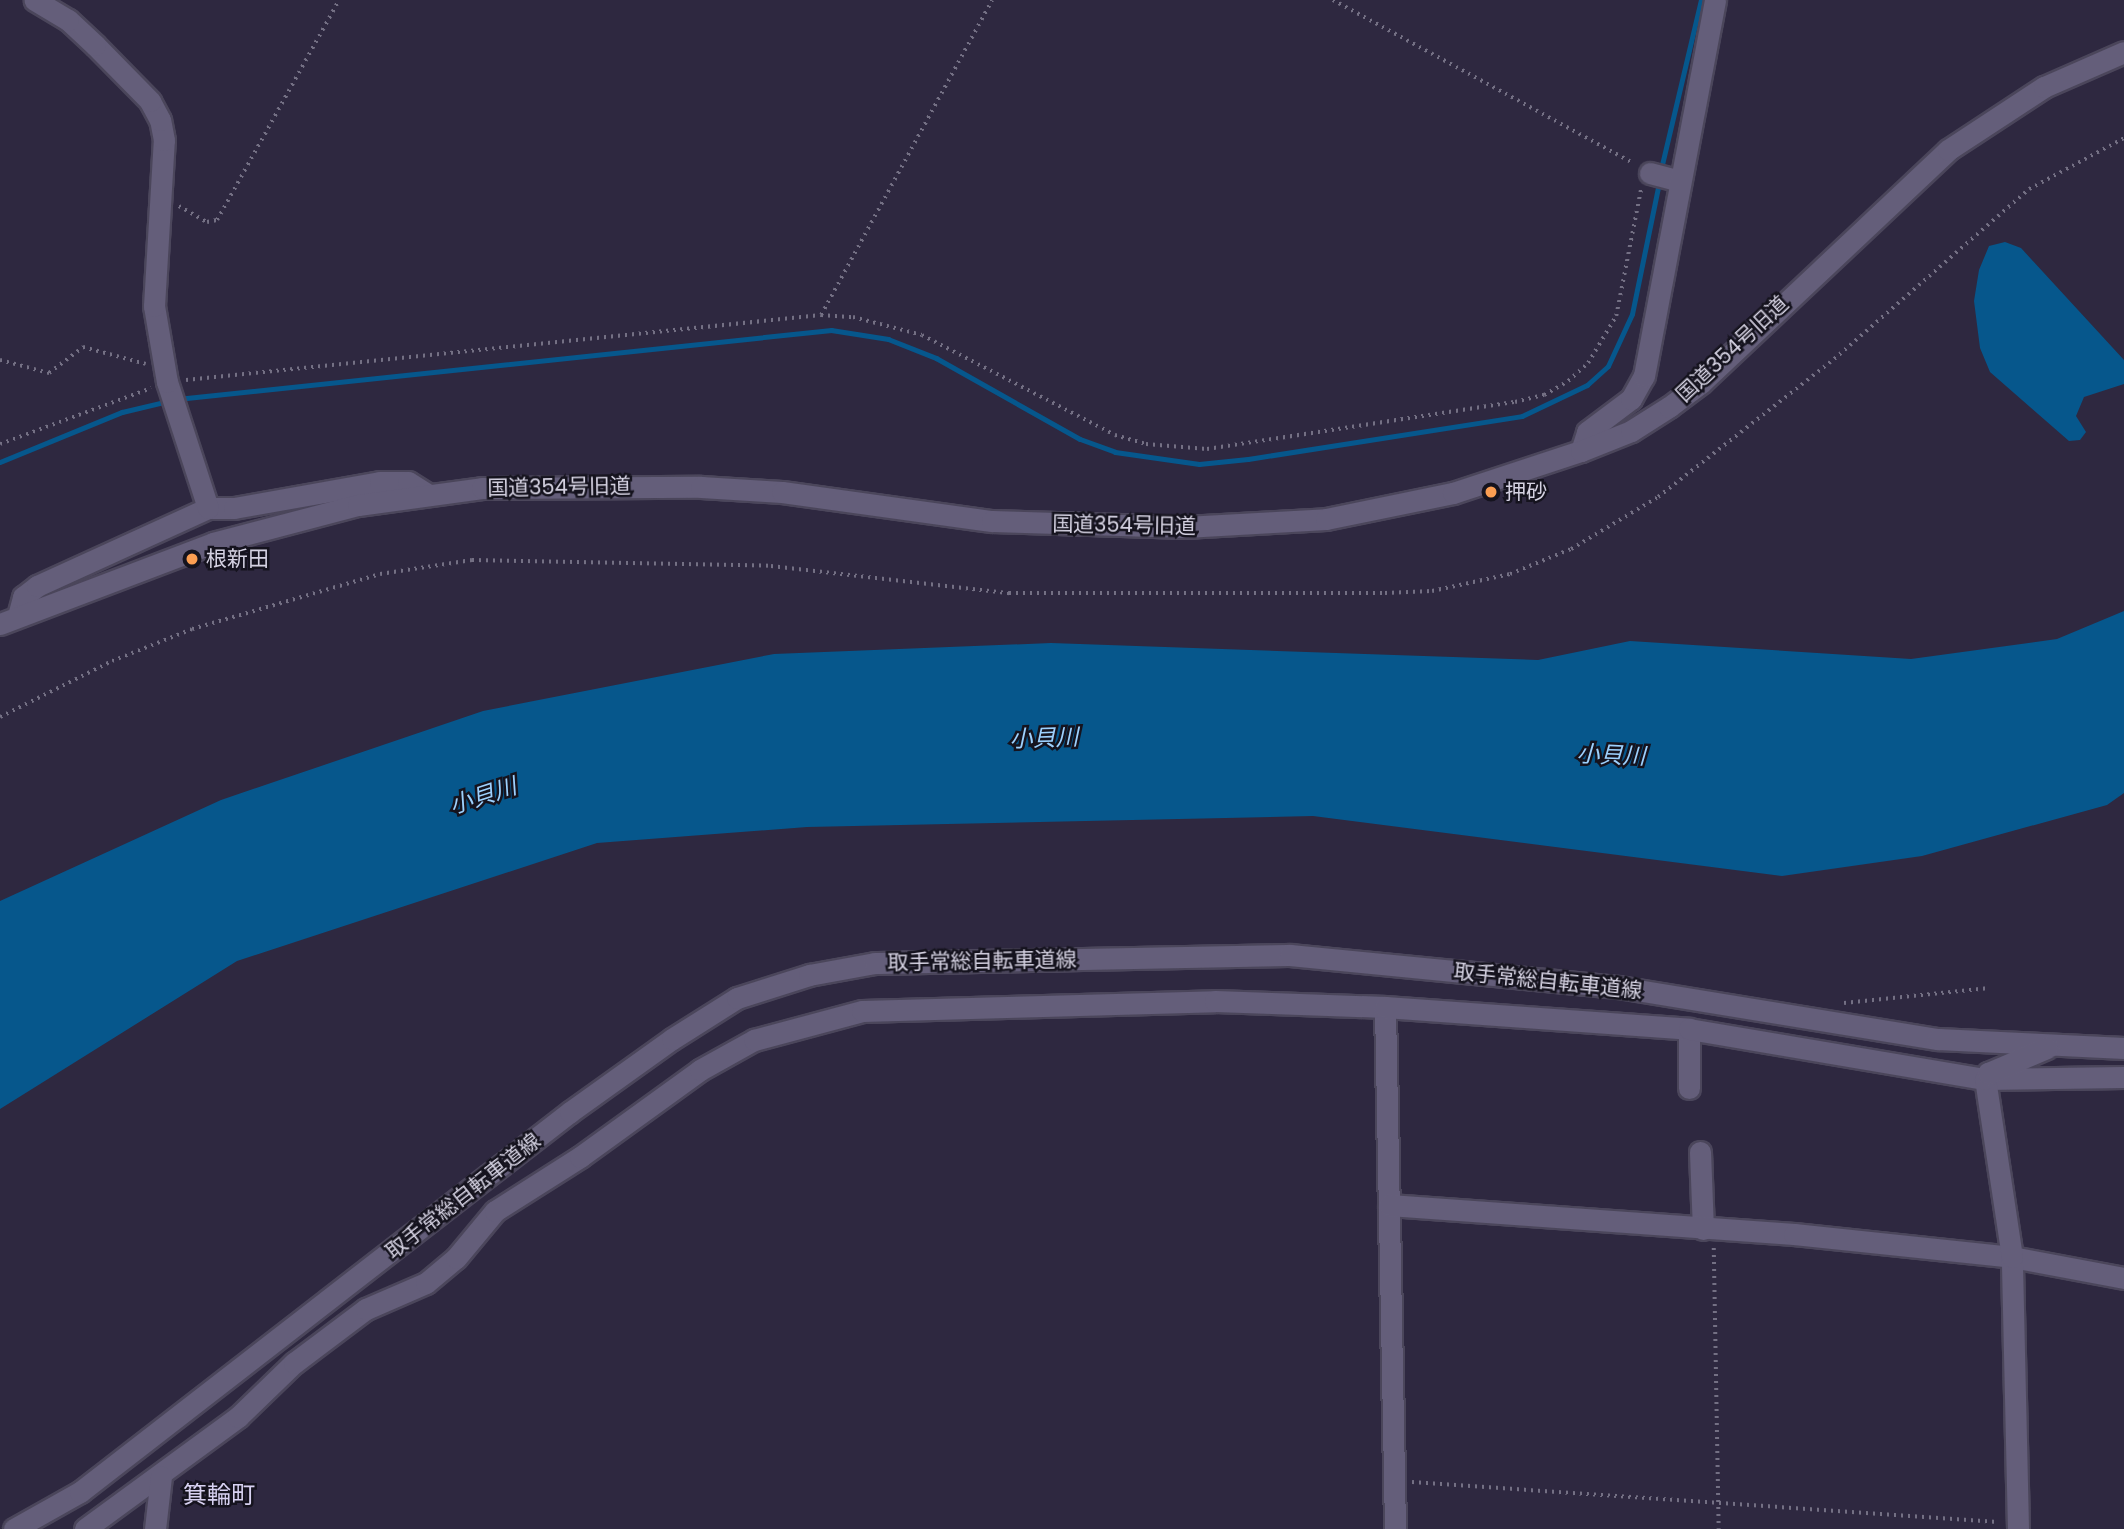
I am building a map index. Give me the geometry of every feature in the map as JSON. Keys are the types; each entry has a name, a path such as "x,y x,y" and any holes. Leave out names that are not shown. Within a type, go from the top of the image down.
{"street":[{"path":"35,0 68,20 150,101 164,140 152,284 169,389 200,472 208,508"},
{"path":"1581,452 1587,432 1631,400 1644,376 1661,175 1715,0"},
{"name":"国道354号旧道","path":"9,620 213,543 358,505 426,494 495,488 701,487 782,492 992,522 1261,525 1390,509 1581,452 1631,431 1702,382 1905,187 1994,116 2044,87 2124,52"},
{"path":"9,620 23,597 37,586 208,508 234,508 380,482 408,482 426,494"},
{"name":"取手常総自転車道線","path":"14,1529 80,1492 570,1112 672,1038 737,998 809,975 875,963 1290,955 1619,987 1938,1039 2048,1047 2124,1048"},
{"path":"85,1529 161,1476 238,1417 294,1363 366,1309 426,1283 456,1258 495,1210 580,1157 700,1070 754,1040 862,1011 1215,1001 1385,1007 1689,1029 1986,1079 2124,1077"},
{"path":"1385,1007 1395,1529"},
{"path":"1689,1029 1689,1088"},
{"path":"2024,1527 2012,1257 1986,1079 1988,1073 2037,1055 2048,1047"},
{"path":"1700,1152 1708,1229"},
{"path":"1389,1205 1708,1229 2012,1257 2124,1278"},
{"path":"155,1529 161,1476"}],"path":[{"path":"160,197 207,222 217,220 339,0"},
{"path":"821,316 992,0"},
{"path":"0,444 169,389 821,316 853,317 922,335 1086,423 1146,444 1176,448 1207,449 1515,402 1544,395 1568,381 1588,363 1604,341 1616,316 1661,175 1333,0"},
{"path":"0,360 49,373 71,353 96,348 169,389"},
{"path":"1831,1005 1989,988"},
{"path":"1708,1229 1719,1529"},
{"path":"1394,1480 1718,1502 2024,1527"}],"water":[{"path":"2005,242 2021,248 2124,360 2124,384 2084,397 2076,416 2086,432 2080,440 2069,441 1990,372 1980,348 1974,301 1979,270 1989,246"},
{"name":"小貝川","path":"2124,611 2124,793 2107,805 1922,856 1782,876 1313,816 807,827 597,843 237,961 0,1109 0,901 221,800 483,711 774,654 1051,643 1538,660 1630,641 1911,659 2057,639"}],"waterway":[{"path":"1660,173 1701,0"},
{"path":"177,399 831,330 888,339 936,358 1080,439 1115,452 1199,464 1248,459 1522,416 1587,385 1608,366 1632,314 1659,182"},
{"path":"0,462 122,412 168,401"}],"place":[{"name":"押砂","path":"1491,492"},
{"name":"根新田","path":"192,559"}],"district":[{"name":"箕輪町","path":"219,1495"}]}
